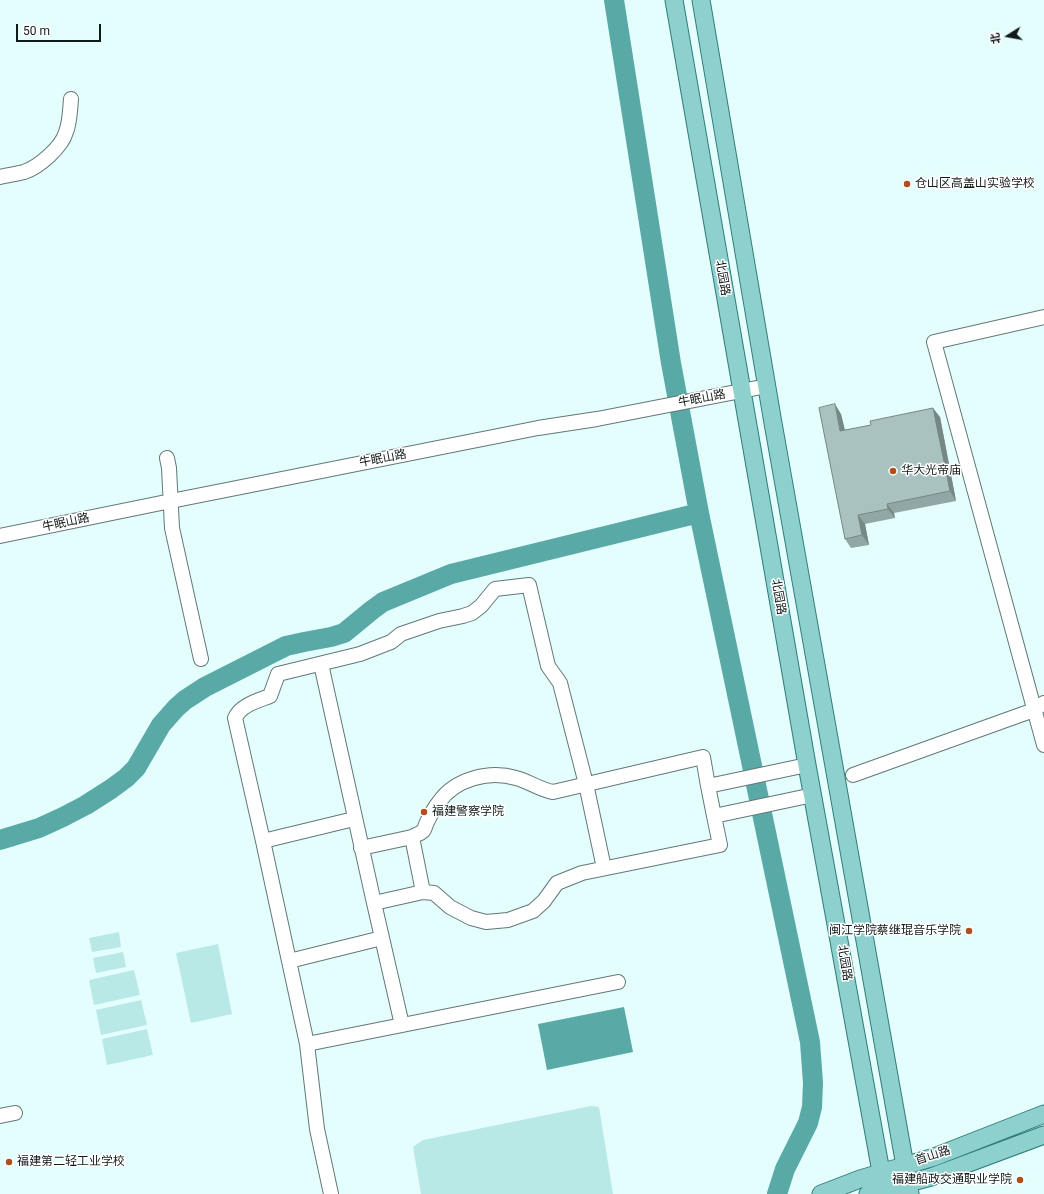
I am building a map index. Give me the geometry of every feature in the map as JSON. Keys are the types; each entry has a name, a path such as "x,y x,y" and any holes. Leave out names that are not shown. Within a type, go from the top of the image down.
{"main road":[{"name":"北园路","path":"674,0 807,765 805,797 884,1186"},
{"name":"北园路","path":"701,0 777,444 909,1189"},
{"path":"731,328 757,324"},
{"path":"752,448 777,444"},
{"name":"首山路","path":"868,1194 884,1186 905,1165 934,1157 1044,1114"},
{"name":"首山路","path":"821,1194 860,1179 884,1186 909,1189 931,1177 1044,1135"}],"street":[{"path":"0,177 25,172 57,148 67,132 71,98"},
{"path":"1044,317 934,342 1039,706 1044,745"},
{"name":"牛眠山路","path":"0,536 538,428 597,419 767,386"},
{"path":"167,458 169,468 172,528 201,659"},
{"path":"331,1194 317,1129 307,1044 235,718 238,712 242,708 270,696 278,674 360,654 391,642 401,634 472,613 481,606 495,589 529,585 548,666 560,683 586,784 604,868"},
{"path":"321,664 354,819 402,1025"},
{"path":"853,775 1039,706"},
{"path":"361,848 412,837 423,831 428,820 445,795 470,778 509,776 553,792 703,757 720,846 582,873 557,883 544,901 533,911 508,920 486,922 479,920 450,907 434,893 424,892 374,903"},
{"path":"708,786 807,765"},
{"path":"714,816 805,797"},
{"path":"263,841 354,819"},
{"path":"412,837 424,892"},
{"path":"289,961 382,938"},
{"path":"307,1044 618,982"},
{"path":"0,1116 15,1113"}],"shaded area":[{"path":"119,932 121,947 92,952 89,938"},
{"path":"218,944 232,1014 191,1023 176,953"},
{"path":"123,952 126,967 96,973 93,958"},
{"path":"134,970 140,995 94,1005 89,980"},
{"path":"141,1000 147,1025 101,1035 96,1010"},
{"path":"624,1007 633,1052 547,1070 538,1024"},
{"path":"147,1029 153,1055 107,1065 102,1039"},
{"path":"591,1106 599,1107 613,1194 421,1194 413,1147 423,1140"}],"building":[{"name":"华大光帝庙","path":"835,404 840,431 871,425 870,421 933,408 950,491 887,504 888,509 858,515 862,535 845,539 819,408"}],"waterway":[{"path":"614,0 671,363 699,513 810,1042 813,1083 812,1107 808,1123 785,1169 777,1194"},
{"path":"0,840 39,828 63,817 86,805 111,789 126,778 136,768 161,725 185,700 205,687 286,646 344,633 383,602 451,574 699,513"}],"place":[{"name":"仓山区高盖山实验学校","path":"907,184"},
{"name":"华大光帝庙","path":"893,471"},
{"name":"福建警察学院","path":"424,812"},
{"name":"闽江学院蔡继琨音乐学院","path":"969,931"},
{"name":"福建第二轻工业学校","path":"9,1162"},
{"name":"福建船政交通职业学院","path":"1020,1180"}]}
